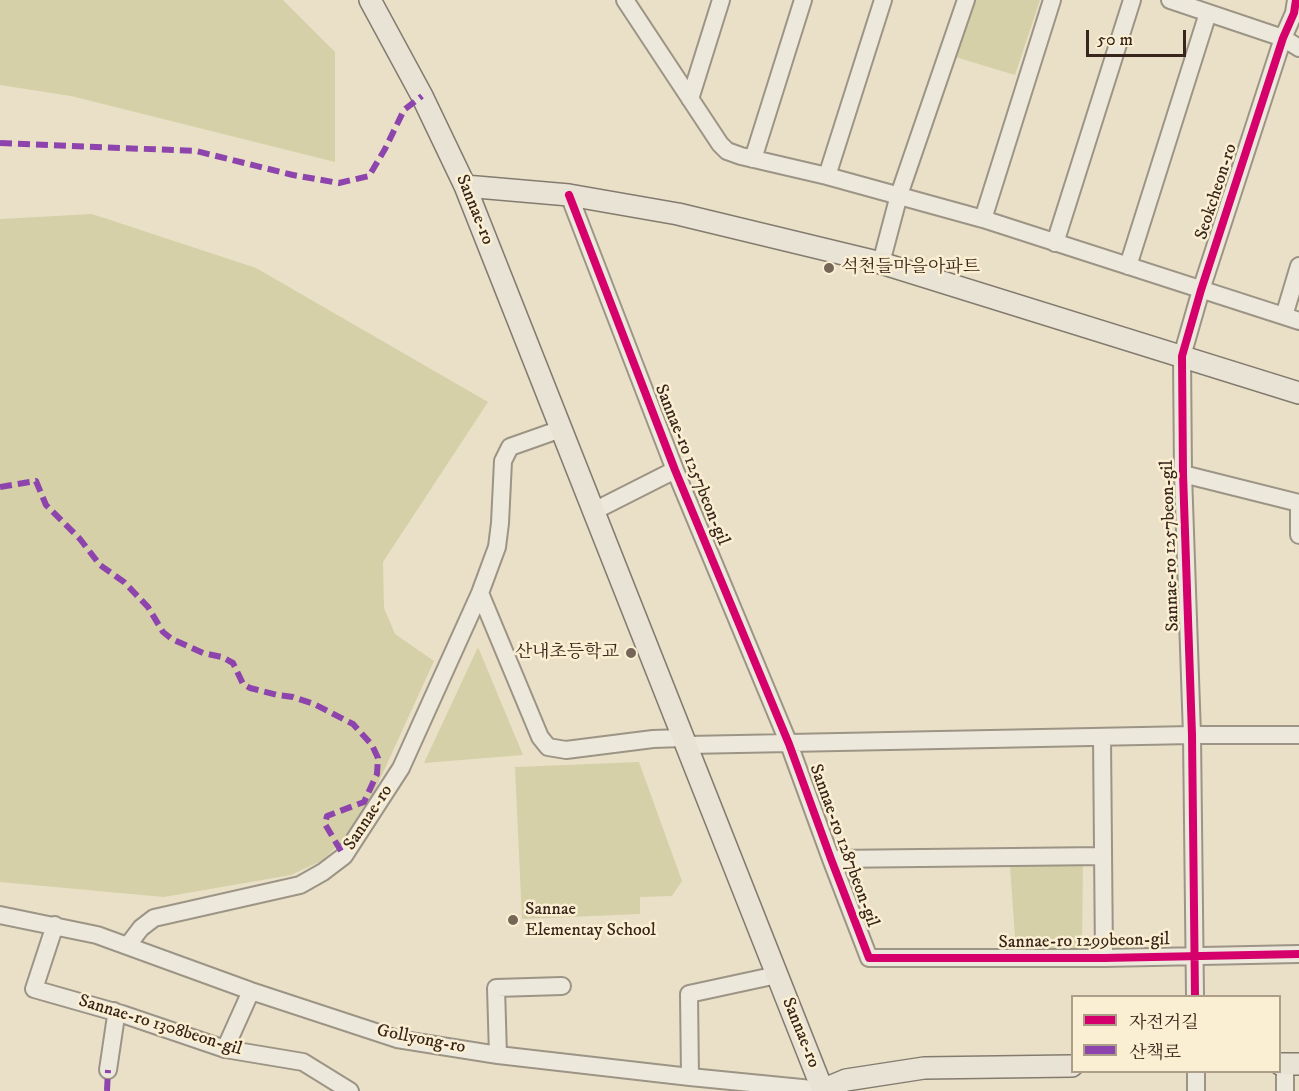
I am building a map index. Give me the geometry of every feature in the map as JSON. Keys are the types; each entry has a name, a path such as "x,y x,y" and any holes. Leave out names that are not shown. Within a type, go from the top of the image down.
{"main road":[{"name":"Sannae-ro","path":"370,0 422,96 465,186 822,1090"},
{"path":"465,186 569,195 678,214 881,263 1299,393"},
{"path":"822,1090 846,1080 924,1068 1071,1066"}],"street":[{"path":"625,0 720,144 727,151 983,219 1291,319 1299,266"},
{"path":"690,99 721,0"},
{"path":"753,159 802,0"},
{"path":"827,176 882,0"},
{"path":"881,263 898,195 966,0"},
{"path":"983,219 1052,0"},
{"path":"1055,243 1132,0"},
{"path":"1170,0 1283,38 1299,48"},
{"name":"Seokcheon-ro","path":"1182,356 1201,290 1283,38 1294,13 1296,0"},
{"path":"1128,266 1208,13"},
{"name":"Sannae-ro 1257beon-gil","path":"569,195 675,470 789,744"},
{"name":"Sannae-ro 1257beon-gil","path":"1182,356 1183,474 1192,735"},
{"name":"Sannae-ro","path":"128,945 141,927 154,918 300,885 323,872 344,856 401,768 480,593 497,547 502,461 510,447 561,429"},
{"path":"594,511 675,470"},
{"path":"1183,474 1299,503 1299,535"},
{"path":"480,593 540,737 548,747 567,750 653,739 683,738"},
{"path":"1192,735 1195,995"},
{"name":"Sannae-ro 1287beon-gil","path":"683,738 688,745 1299,735"},
{"path":"1102,738 1104,958"},
{"name":"Sannae-ro 1287beon-gil","path":"789,744 869,958"},
{"name":"Sannae-ro 1287beon-gil","path":"831,859 1103,856"},
{"name":"Gollyong-ro","path":"0,915 97,935 251,991 397,1039 498,1055 822,1090"},
{"name":"Sannae-ro 1308beon-gil","path":"55,925 34,989 114,1011 225,1049 303,1062 350,1091"},
{"name":"Sannae-ro 1299beon-gil","path":"869,958 1104,958 1299,954"},
{"name":"Sannae-ro","path":"690,1077 689,994 777,975"},
{"path":"498,1055 496,988 562,986"},
{"path":"225,1049 251,991"},
{"path":"108,1070 116,1016 114,1011"},
{"path":"1285,1091 1288,1064"},
{"path":"1196,1073 1196,1091"}],"shaded area":[{"path":"0,0 283,0 335,52 335,162 71,96 0,85"},
{"path":"970,0 1040,0 1015,75 952,56"},
{"path":"92,214 256,268 488,402 383,562 384,608 395,634 434,661 370,801 348,835 323,860 291,875 164,897 0,882 0,219"},
{"path":"478,647 523,755 424,763"},
{"path":"639,762 682,881 672,896 640,897 640,914 522,919 515,767"},
{"path":"1083,864 1082,949 1016,951 1010,866"}],"marked path":[{"path":"0,143 196,151 293,175 339,183 369,176 404,110 422,96"},
{"path":"0,487 36,481 46,505 80,539 100,565 124,582 148,607 163,632 172,639 233,663 243,684 250,688 314,704 353,724 372,745 378,758 377,774 364,802 327,816 325,824 344,856"},
{"path":"107,1091 108,1070"}],"cycle path":[{"path":"1195,995 1192,735 1183,474 1182,356 1201,290 1283,38 1294,13 1296,0"},
{"path":"569,195 675,470 789,744 869,958 1104,958 1299,954"}],"place":[{"name":"석천들마을아파트","path":"829,268"},
{"name":"산내초등학교","path":"631,653"},
{"name":"Sannae Elementay School","path":"513,920"}]}
